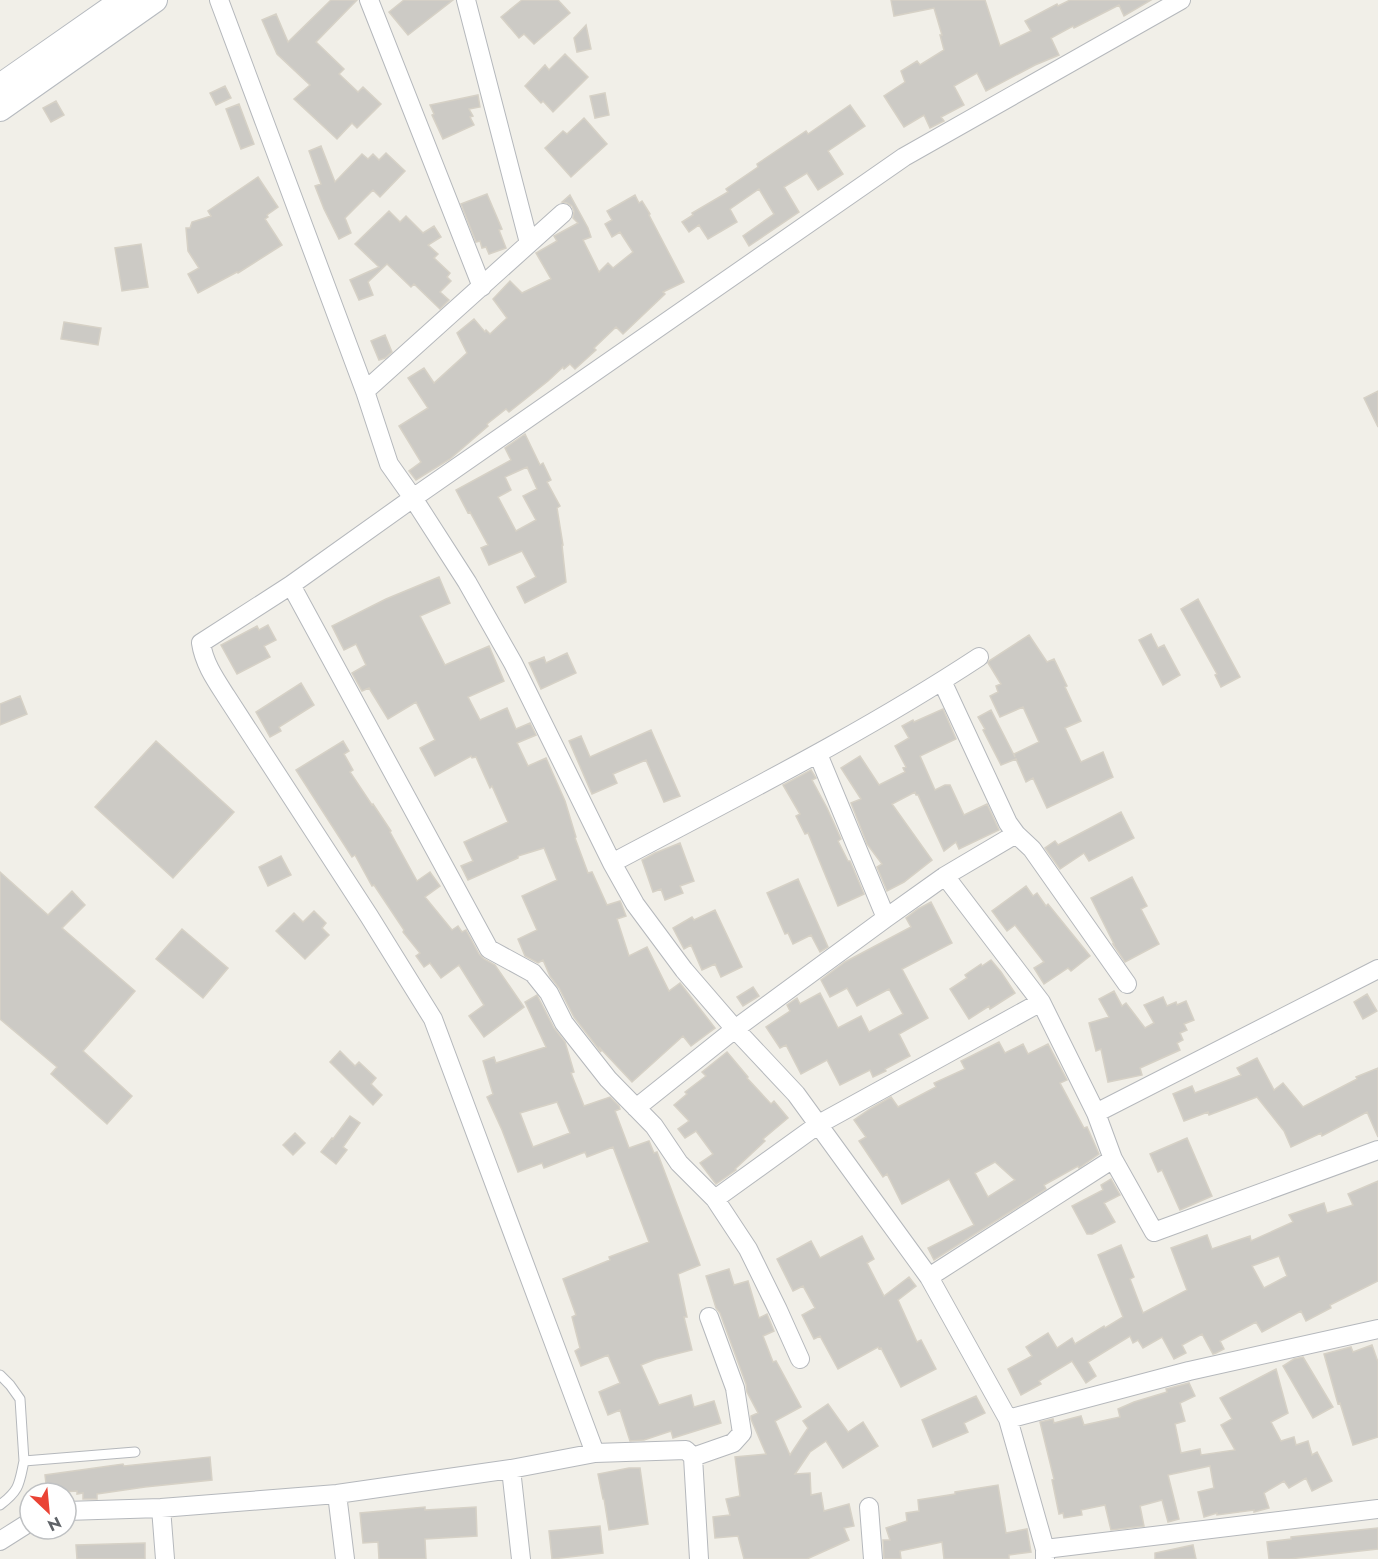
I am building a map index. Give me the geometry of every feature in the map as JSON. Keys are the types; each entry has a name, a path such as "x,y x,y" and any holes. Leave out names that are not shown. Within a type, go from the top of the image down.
{"main road":[{"path":"0,86 123,0"},
{"path":"0,109 155,0"}],"street":[{"path":"219,0 365,391 389,464 467,582 513,663 612,863 635,904 684,970 796,1094 929,1277 1008,1419 1045,1554 1378,1509"},
{"path":"369,0 482,288"},
{"path":"465,0 529,243"},
{"path":"595,1453 433,1019 369,916 225,696 208,666 201,643 291,585 904,157 1180,0"},
{"path":"365,391 563,213"},
{"path":"291,585 489,949 533,973 549,993 564,1023 608,1080 654,1126 679,1162 714,1199 748,1249 800,1359"},
{"path":"612,863 818,754 979,657"},
{"path":"942,681 1008,823 1032,849 1127,984"},
{"path":"818,754 886,918"},
{"path":"636,1108 735,1029 886,918 945,876 1016,834"},
{"path":"945,876 1041,1002 1096,1113 1113,1159 1155,1232 1378,1150"},
{"path":"1096,1113 1378,969"},
{"path":"714,1199 819,1124 1041,1002"},
{"path":"929,1277 1113,1159"},
{"path":"693,1457 733,1443 742,1433 735,1388 709,1317"},
{"path":"1008,1419 1189,1371 1378,1329"},
{"path":"78,1511 161,1508 337,1494 511,1469 595,1453 686,1450 693,1457 699,1559"},
{"path":"511,1469 521,1559"},
{"path":"337,1494 345,1559"},
{"path":"869,1507 873,1559"},
{"path":"161,1508 165,1559"},
{"path":"0,1541 18,1530"}],"lane":[{"path":"0,1375 20,1399 24,1461 18,1487 11,1497 0,1505"},
{"path":"24,1461 135,1452"}],"building":[{"path":"331,0 357,0 316,42 344,69 339,74 358,92 363,87 381,104 357,128 352,123 337,139 294,99 310,85 277,54 262,20 276,14 288,42"},
{"path":"404,0 453,0 408,35 389,12"},
{"path":"522,0 558,0 570,13 534,44 524,34 519,38 501,17"},
{"path":"891,0 985,0 1000,46 1031,31 1025,21 1057,4 1058,6 1070,0 1151,0 1124,16 1119,5 1051,38 1059,55 986,91 977,73 954,86 964,105 941,117 944,121 930,128 924,115 904,127 884,96 905,82 901,71 917,61 920,65 944,50 934,8 894,16"},
{"path":"586,25 591,49 577,52 574,38"},
{"path":"565,54 588,77 553,112 525,86 545,65 549,70"},
{"path":"225,86 231,98 216,105 210,93"},
{"path":"605,93 609,115 595,118 590,96"},
{"path":"478,95 480,107 469,109 474,125 443,139 430,105"},
{"path":"56,101 64,115 51,122 43,108"},
{"path":"239,104 254,144 241,149 226,109"},
{"path":"850,105 865,126 828,151 843,174 818,190 807,173 784,187 799,212 749,246 743,236 774,214 759,189 730,209 737,222 708,239 699,225 689,232 682,222 693,215 692,213 728,192 726,189 758,167 757,164 806,131 808,134"},
{"path":"584,118 607,144 571,177 545,148 563,131 567,134"},
{"path":"321,146 335,182 362,154 368,159 373,154 379,160 386,153 405,171 380,197 373,190 345,218 351,233 339,239 315,186 321,184 309,151"},
{"path":"258,177 278,207 265,219 282,245 238,273 198,293 188,274 199,268 188,251 186,228 190,228 192,222 211,216 208,211"},
{"path":"487,194 502,229 499,230 506,248 489,254 486,247 482,248 480,241 476,242 461,204"},
{"path":"570,195 588,228 591,237 583,240 599,272 608,263 613,268 633,252 620,232 612,237 605,224 612,220 607,211 635,195 639,203 642,201 650,214 684,282 663,292 665,294 623,334 616,327 575,369 570,364 564,369 563,367 509,412 506,409 487,424 488,426 450,459 416,480 409,471 421,462 399,426 428,408 408,378 424,368 434,383 467,353 457,333 474,319 485,332 486,330 490,334 507,318 493,299 510,281 522,293 551,279 536,253 557,241 554,236 578,223 573,218 572,206 562,202"},
{"path":"389,211 400,222 406,216 423,233 434,226 441,237 428,245 438,254 434,258 450,273 447,277 451,281 440,292 449,300 440,309 414,284 411,287 387,264 368,282 373,295 359,300 350,280 379,267 355,244"},
{"path":"141,244 148,287 122,291 115,248"},
{"path":"64,322 101,328 98,345 61,339"},
{"path":"385,335 392,352 379,360 371,341"},
{"path":"1378,391 1378,427 1364,398"},
{"path":"525,434 540,465 543,463 551,480 547,482 560,506 557,508 566,582 525,603 517,587 536,577 522,551 489,565 481,548 488,545 456,490 511,460 505,448","holes":["527,467 537,489 523,496 536,520 516,531 498,497 511,490 505,477"]},
{"path":"439,577 450,603 420,616 445,665 489,646 504,681 468,697 480,720 507,708 516,729 530,723 536,735 517,743 528,766 546,758 565,801 588,873 592,872 607,905 620,901 621,903 626,916 617,919 629,956 647,947 669,991 680,983 715,1028 691,1046 683,1036 632,1082 600,1048 601,1052 574,1017 543,960 538,963 525,956 518,939 537,930 522,896 557,880 544,848 518,856 518,858 468,880 461,866 473,861 464,842 508,822 492,786 490,788 476,757 471,756 435,776 420,748 435,740 416,702 388,719 369,688 362,691 352,673 366,665 356,644 344,650 332,626 386,599"},
{"path":"1198,599 1240,677 1221,687 1215,675 1217,674 1181,609"},
{"path":"268,625 276,640 264,646 270,657 237,674 221,645 257,626 259,630"},
{"path":"1151,634 1158,648 1164,645 1180,675 1163,685 1139,640"},
{"path":"1029,635 1047,662 1054,659 1067,686 1065,687 1081,721 1065,728 1081,762 1103,752 1113,777 1047,808 1033,778 1026,782 1016,759 1001,765 978,717 991,710 1015,757 1014,754 1039,742 1023,707 1000,717 990,696 998,692 996,686 1001,684 988,663 989,661"},
{"path":"567,653 576,673 541,689 529,663 544,657 546,663"},
{"path":"301,683 314,705 279,727 281,731 270,737 256,712"},
{"path":"20,696 27,714 0,725 0,704"},
{"path":"943,709 956,739 920,756 935,790 950,785 964,815 987,804 999,830 959,849 956,842 944,851 915,792 892,804 932,860 904,882 887,891 877,867 882,864 867,844 851,803 861,799 841,768 860,756 879,785 905,772 903,768 906,767 895,746 909,738 902,726"},
{"path":"651,730 680,796 664,802 646,760 613,774 617,783 592,794 569,741 581,736 590,757"},
{"path":"156,741 234,812 173,878 95,807"},
{"path":"343,741 349,751 344,754 353,770 350,772 391,831 417,881 430,872 440,886 425,897 452,930 458,926 462,932 466,930 479,954 495,965 524,1007 484,1037 469,1016 484,1005 459,965 441,978 430,963 424,967 416,956 420,953 403,932 404,930 374,885 372,886 355,855 352,857 296,770"},
{"path":"811,770 816,778 812,780 841,839 838,841 850,861 864,894 838,906 808,833 805,834 796,816 800,814 783,785"},
{"path":"1121,812 1134,838 1089,861 1084,853 1060,869 1045,848 1055,841 1058,845"},
{"path":"680,843 694,881 680,886 683,893 665,900 661,889 653,892 642,860"},
{"path":"281,856 291,875 268,886 259,867"},
{"path":"0,872 48,915 72,891 85,905 62,928 135,991 83,1051 132,1096 107,1124 51,1074 57,1067 0,1019"},
{"path":"1132,877 1147,906 1141,909 1159,944 1125,962 1113,944 1091,898"},
{"path":"798,879 828,947 820,952 811,935 793,944 788,933 785,934 767,893"},
{"path":"1026,886 1033,896 1037,893 1046,906 1048,904 1090,956 1071,971 1068,968 1044,984 1034,968 1044,962 1015,925 1007,931 992,911"},
{"path":"931,902 952,943 902,969 928,1018 899,1034 910,1056 873,1077 870,1070 840,1085 827,1060 801,1074 786,1045 780,1048 766,1027 790,1011 787,1005 797,998 800,1004 820,993 838,1028 861,1016 869,1032 903,1014 889,989 857,1006 847,988 830,997 821,980 845,962 911,927 906,918"},
{"path":"715,910 742,967 721,977 715,964 702,970 691,945 684,949 673,928 692,917 694,920"},
{"path":"314,911 326,923 322,928 329,935 305,959 276,931 294,913 303,922"},
{"path":"182,929 228,968 203,998 156,959"},
{"path":"991,960 1015,993 969,1019 950,989 967,978 965,975"},
{"path":"753,987 759,996 743,1006 737,997"},
{"path":"1114,991 1122,1006 1126,1003 1145,1028 1154,1023 1144,1005 1163,997 1167,1006 1186,1001 1194,1020 1184,1024 1187,1030 1180,1033 1183,1040 1177,1043 1180,1050 1140,1068 1142,1075 1108,1082 1101,1049 1096,1051 1089,1023 1109,1017 1099,999"},
{"path":"1367,994 1377,1011 1363,1019 1354,1002"},
{"path":"537,995 554,1028 565,1042 574,1072 571,1073 584,1106 610,1097 619,1106 620,1109 615,1111 629,1148 649,1141 654,1153 657,1152 700,1265 678,1274 687,1317 684,1317 692,1350 641,1365 659,1405 691,1395 694,1407 714,1401 721,1423 673,1438 671,1431 644,1440 630,1441 620,1410 608,1415 599,1392 620,1383 608,1355 581,1366 575,1351 580,1348 572,1317 576,1315 563,1279 610,1260 609,1257 649,1242 613,1147 587,1157 585,1152 544,1168 542,1163 518,1172 487,1097 493,1094 483,1061 494,1057 496,1063 546,1047 525,1002","holes":["557,1102 570,1133 533,1147 520,1113"]},
{"path":"999,1042 1005,1053 1023,1044 1028,1054 1048,1044 1067,1080 1060,1083 1084,1128 1087,1127 1099,1154 1079,1168 1078,1166 1044,1185 1046,1189 934,1260 928,1248 974,1225 949,1179 902,1204 887,1174 883,1177 859,1141 866,1137 854,1120 891,1097 898,1107 936,1087 934,1083 965,1069 961,1061","holes":["995,1162 1015,1180 988,1197 975,1173"]},
{"path":"340,1051 355,1066 359,1062 376,1078 371,1084 382,1095 373,1105 330,1062"},
{"path":"727,1052 771,1104 774,1101 788,1118 763,1139 765,1141 736,1170 716,1184 700,1163 713,1154 696,1131 685,1138 678,1129 689,1121 674,1105 687,1094 685,1092 706,1076 702,1072"},
{"path":"1257,1058 1274,1090 1283,1083 1303,1107 1357,1079 1356,1077 1378,1068 1378,1137 1367,1112 1322,1136 1321,1133 1291,1147 1284,1131 1257,1097 1209,1115 1208,1112 1184,1121 1173,1094 1192,1086 1195,1093 1241,1075 1237,1068"},
{"path":"350,1116 360,1123 343,1147 347,1150 336,1164 321,1152"},
{"path":"295,1133 305,1143 293,1155 283,1145"},
{"path":"1187,1138 1212,1196 1180,1210 1162,1170 1158,1172 1150,1154"},
{"path":"1111,1179 1120,1195 1104,1203 1115,1222 1092,1234 1087,1234 1072,1206 1103,1190 1101,1185"},
{"path":"1378,1181 1378,1281 1330,1305 1331,1308 1306,1321 1301,1311 1262,1332 1256,1322 1220,1341 1224,1349 1213,1354 1202,1334 1182,1345 1186,1353 1174,1359 1162,1337 1143,1348 1138,1340 1133,1343 1130,1336 1088,1362 1096,1376 1086,1383 1072,1361 1039,1381 1041,1384 1021,1395 1008,1369 1032,1356 1026,1347 1048,1333 1057,1348 1072,1338 1075,1344 1123,1317 1098,1255 1121,1245 1134,1277 1130,1279 1143,1313 1187,1290 1171,1248 1207,1235 1212,1249 1250,1236 1251,1241 1293,1222 1289,1215 1324,1203 1327,1213 1353,1205 1348,1194","holes":["1279,1256 1287,1276 1264,1288 1252,1266"]},
{"path":"862,1236 874,1259 867,1263 884,1296 909,1277 916,1286 898,1300 917,1342 921,1340 936,1369 901,1387 881,1348 878,1347 838,1369 820,1336 814,1339 802,1315 815,1308 803,1286 793,1291 777,1259 811,1241 820,1258"},
{"path":"729,1269 734,1285 748,1281 759,1318 767,1314 774,1331 763,1336 773,1362 776,1361 801,1407 775,1421 790,1455 808,1428 803,1421 828,1404 848,1432 863,1422 878,1446 843,1468 826,1441 810,1452 795,1474 810,1473 811,1495 821,1493 824,1511 849,1504 854,1526 844,1528 849,1540 807,1559 744,1559 738,1536 715,1538 713,1517 730,1515 726,1499 740,1496 735,1457 766,1454 751,1419 751,1416 758,1413 747,1392 706,1276"},
{"path":"1372,1345 1378,1362 1378,1437 1353,1445 1340,1403 1338,1404 1324,1354 1351,1347 1353,1352"},
{"path":"1303,1357 1333,1407 1313,1418 1283,1366 1294,1359"},
{"path":"1276,1369 1288,1413 1271,1422 1281,1441 1294,1437 1296,1445 1308,1441 1312,1455 1317,1452 1332,1481 1312,1491 1306,1478 1289,1488 1284,1481 1264,1493 1269,1508 1254,1512 1254,1510 1217,1515 1217,1513 1204,1517 1198,1492 1214,1488 1210,1466 1168,1475 1179,1519 1168,1522 1162,1500 1140,1506 1144,1526 1111,1530 1105,1505 1081,1510 1082,1515 1064,1518 1063,1513 1059,1514 1052,1480 1054,1479 1040,1422 1053,1419 1054,1423 1081,1416 1084,1425 1120,1417 1118,1409 1167,1392 1166,1389 1189,1383 1195,1396 1180,1403 1185,1421 1175,1424 1181,1453 1200,1449 1201,1455 1235,1450 1221,1425 1232,1419 1220,1398"},
{"path":"976,1396 985,1413 964,1423 968,1432 933,1447 922,1420"},
{"path":"210,1457 212,1480 97,1494 97,1499 83,1499 83,1493 78,1494 78,1481 46,1481 45,1475 123,1464 124,1466"},
{"path":"640,1468 648,1524 609,1530 598,1474"},
{"path":"998,1485 1006,1533 1027,1529 1031,1552 1009,1555 1009,1559 944,1559 942,1542 900,1551 901,1559 884,1559 883,1540 890,1540 886,1528 907,1521 906,1513 919,1511 918,1500"},
{"path":"425,1507 425,1510 476,1507 477,1536 425,1539 426,1559 379,1559 378,1542 363,1543 360,1513"},
{"path":"600,1526 603,1553 552,1559 549,1531"},
{"path":"1378,1528 1378,1549 1289,1559 1269,1559 1267,1542 1291,1539 1291,1537"},
{"path":"145,1543 145,1559 77,1559 76,1545"},
{"path":"1193,1545 1196,1559 1155,1559 1155,1553"}]}
